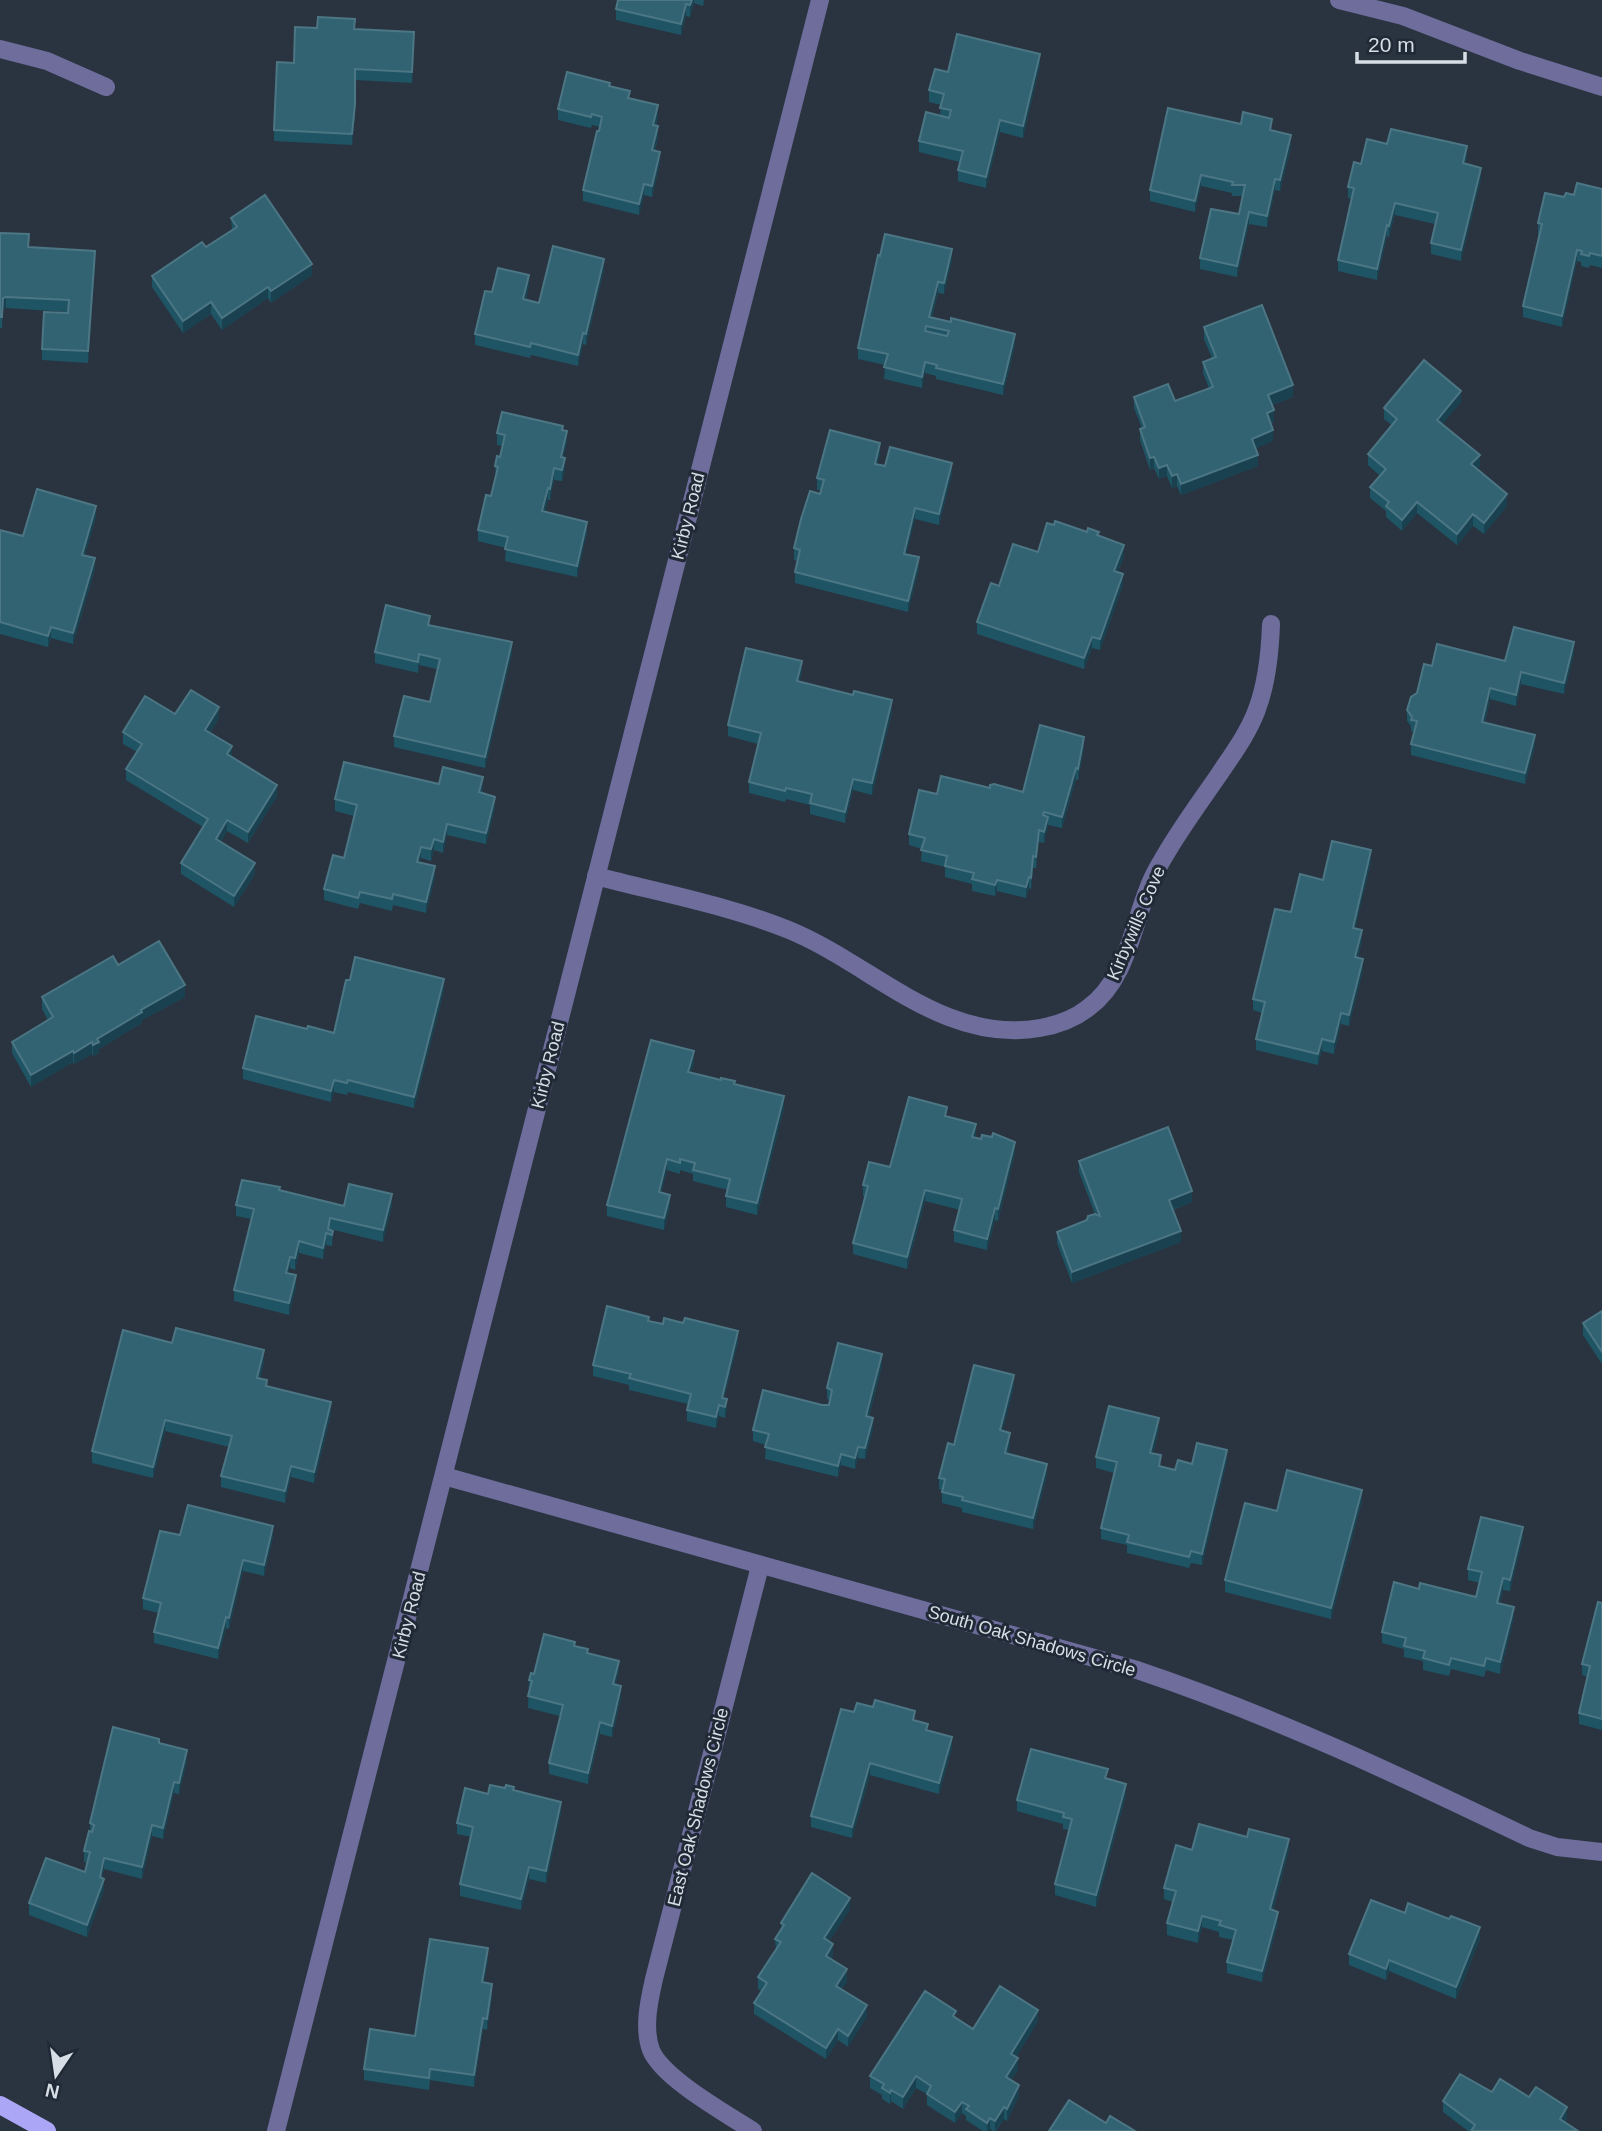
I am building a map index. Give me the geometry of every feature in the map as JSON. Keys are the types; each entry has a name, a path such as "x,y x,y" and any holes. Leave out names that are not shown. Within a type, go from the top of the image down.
{"main road":[{"path":"0,2105 47,2131"}],"street":[{"name":"Kirby Road","path":"276,2131 820,0"},
{"path":"1339,0 1403,16 1520,61 1602,87"},
{"path":"0,49 47,61 106,87"},
{"name":"Kirbywills Cove","path":"596,876 741,914 790,930 828,949 905,997 952,1019 990,1029 1024,1030 1059,1024 1088,1009 1111,986 1125,957 1152,876 1243,740 1256,712 1264,685 1271,624"},
{"name":"South Oak Shadows Circle","path":"444,1476 1137,1670 1193,1689 1341,1749 1529,1838 1557,1847 1602,1852"},
{"name":"East Oak Shadows Circle","path":"753,2131 680,2081 658,2061 652,2050 648,2016 654,1979 760,1566"}],"building":[{"path":"618,0 692,0 690,5 686,4 681,24 616,9"},
{"path":"318,17 355,19 354,29 414,32 412,72 355,69 352,134 274,130 277,62 294,63 295,27 317,28"},
{"path":"957,34 1040,54 1023,126 1000,120 986,177 958,170 963,151 919,141 926,112 949,118 951,110 940,108 944,94 929,90 935,69 948,72"},
{"path":"567,72 610,83 609,86 630,91 628,98 658,105 653,125 658,126 652,150 660,152 652,186 644,184 639,204 583,190 602,117 558,109"},
{"path":"1168,108 1241,124 1243,112 1272,119 1270,130 1291,135 1280,180 1275,179 1267,216 1249,212 1237,266 1200,258 1211,209 1239,214 1245,185 1232,185 1233,182 1201,175 1195,201 1150,190"},
{"path":"1391,129 1467,146 1463,163 1481,168 1461,250 1431,243 1438,213 1395,203 1377,269 1338,260 1354,188 1348,187 1354,162 1361,164 1367,139 1387,144"},
{"path":"1577,183 1602,189 1602,256 1590,253 1589,256 1577,250 1562,316 1523,306 1542,224 1538,223 1545,193 1564,197 1566,193 1574,195"},
{"path":"265,195 312,264 271,291 268,287 222,318 211,302 183,321 152,276 202,242 206,247 237,227 231,218"},
{"path":"0,233 29,234 28,247 95,251 88,351 42,349 44,312 68,313 69,300 6,297 3,298 0,317"},
{"path":"885,234 952,249 944,283 938,282 929,317 951,322 951,318 1015,334 1003,384 936,368 937,365 925,362 922,377 884,367 888,354 858,348 878,255 880,256","holes":["926,326 949,331 947,336 925,331"]},
{"path":"553,246 604,259 586,334 583,333 578,355 531,343 530,347 475,334 485,291 492,292 498,268 529,275 523,299 539,303"},
{"path":"1262,305 1293,385 1268,395 1274,410 1267,413 1273,430 1252,439 1258,455 1181,484 1177,474 1172,476 1167,465 1159,468 1154,457 1150,458 1140,429 1145,427 1134,397 1168,384 1175,401 1213,387 1203,362 1216,357 1204,327"},
{"path":"1424,360 1461,391 1437,420 1480,455 1471,464 1507,494 1484,523 1473,514 1457,534 1417,502 1402,520 1386,506 1389,502 1370,487 1386,469 1368,454 1397,419 1384,408"},
{"path":"502,412 563,426 562,430 567,431 561,457 565,458 562,470 554,468 542,511 587,522 577,566 505,549 508,537 478,530 486,495 491,496 498,467 495,466 497,456 500,457 505,435 497,433"},
{"path":"830,430 880,443 875,464 885,466 890,447 952,463 939,514 915,508 904,554 919,557 908,601 795,572 800,550 794,548 801,519 810,491 820,494 824,480 817,478"},
{"path":"37,489 96,506 82,555 95,558 73,633 51,627 48,636 0,622 0,530 23,536"},
{"path":"1055,521 1087,532 1088,528 1099,532 1097,535 1124,545 1114,571 1123,574 1100,639 1092,637 1084,658 977,622 991,583 999,586 1013,544 1038,552 1047,523 1054,525"},
{"path":"386,605 430,616 428,625 512,642 485,757 394,736 404,696 430,702 440,659 419,654 418,662 375,652"},
{"path":"1514,627 1574,642 1564,683 1521,672 1516,695 1490,688 1482,722 1535,735 1525,773 1411,744 1417,721 1411,720 1407,710 1411,697 1417,693 1424,664 1432,666 1437,644 1505,661"},
{"path":"746,648 802,661 797,681 853,695 854,691 892,700 872,783 853,779 845,812 810,803 812,794 786,788 785,791 749,782 761,733 728,725"},
{"path":"191,690 219,707 205,730 232,746 227,754 277,785 248,832 227,820 216,839 255,863 234,896 181,863 208,819 126,769 142,744 123,732 145,696 175,714"},
{"path":"1040,725 1084,737 1078,769 1076,768 1062,817 1044,812 1043,815 1048,817 1044,832 1039,830 1036,857 1033,856 1031,878 1029,877 1026,887 997,880 995,885 972,879 974,873 945,866 947,856 921,850 925,838 909,834 919,790 937,794 941,776 990,788 990,785 994,784 1023,792"},
{"path":"344,762 439,784 443,767 483,777 479,792 495,797 486,833 447,824 443,842 434,839 431,849 421,847 417,862 435,866 426,902 393,894 392,899 360,892 358,898 324,889 333,855 344,858 357,805 335,799"},
{"path":"1332,841 1371,850 1353,928 1362,930 1355,957 1363,959 1349,1015 1341,1013 1334,1042 1322,1039 1318,1054 1256,1039 1265,1002 1253,999 1275,909 1291,912 1300,874 1323,880"},
{"path":"159,941 185,985 97,1039 99,1042 93,1045 92,1042 74,1053 73,1051 31,1075 12,1042 53,1017 42,997 113,956 118,965"},
{"path":"355,957 444,979 414,1097 348,1080 347,1083 334,1080 331,1091 243,1068 256,1016 334,1033 346,980 350,980"},
{"path":"651,1040 694,1051 688,1072 735,1081 734,1084 784,1096 757,1203 726,1196 730,1179 693,1170 695,1163 680,1159 680,1163 667,1159 659,1192 670,1195 664,1218 607,1205"},
{"path":"909,1097 947,1107 945,1116 976,1124 972,1137 992,1137 993,1133 1015,1142 998,1209 995,1208 987,1239 954,1230 962,1199 925,1190 907,1257 853,1243 868,1186 863,1185 869,1162 890,1167"},
{"path":"1168,1127 1192,1191 1169,1200 1181,1231 1072,1272 1057,1232 1087,1220 1088,1216 1100,1216 1079,1161"},
{"path":"242,1180 280,1187 279,1190 344,1206 349,1184 392,1194 383,1230 330,1218 328,1229 333,1231 332,1235 326,1233 323,1248 299,1241 295,1258 290,1257 286,1273 296,1275 289,1303 234,1290 254,1209 236,1205"},
{"path":"607,1306 649,1317 648,1321 663,1324 664,1318 683,1323 685,1318 738,1331 722,1398 727,1399 725,1407 719,1405 716,1417 687,1410 691,1394 629,1378 631,1374 593,1365"},
{"path":"1602,1311 1602,1352 1583,1323"},
{"path":"176,1328 264,1350 257,1378 267,1380 266,1386 331,1402 314,1472 291,1466 285,1491 221,1476 232,1436 165,1420 153,1467 92,1451 123,1330 172,1343"},
{"path":"838,1343 882,1354 866,1416 873,1418 865,1448 858,1447 855,1458 841,1454 838,1466 765,1447 769,1434 753,1430 763,1390 829,1405 832,1390 827,1388"},
{"path":"974,1365 1014,1375 1000,1430 1010,1433 1005,1453 1047,1464 1033,1518 962,1500 963,1497 942,1492 945,1479 939,1478 948,1443 954,1445"},
{"path":"1109,1406 1159,1418 1150,1453 1161,1455 1159,1466 1175,1470 1178,1460 1192,1464 1197,1443 1227,1450 1202,1554 1191,1551 1189,1557 1127,1542 1129,1535 1101,1528 1117,1462 1096,1457"},
{"path":"1287,1470 1362,1490 1331,1608 1225,1580 1245,1503 1277,1511"},
{"path":"188,1505 273,1526 264,1565 243,1560 229,1618 226,1617 218,1648 154,1632 161,1603 143,1598 160,1531 180,1535"},
{"path":"1481,1517 1523,1527 1510,1580 1503,1578 1497,1603 1514,1607 1500,1662 1486,1658 1484,1666 1451,1658 1449,1665 1423,1658 1425,1651 1404,1646 1406,1638 1382,1632 1394,1582 1419,1589 1420,1583 1476,1597 1482,1572 1468,1569"},
{"path":"1598,1602 1602,1603 1602,1719 1579,1713 1590,1666 1582,1664"},
{"path":"544,1634 575,1642 574,1646 588,1649 587,1653 619,1661 613,1684 621,1686 612,1726 600,1722 588,1773 549,1763 563,1705 528,1696 532,1681 529,1680 531,1673 534,1674"},
{"path":"875,1700 915,1711 913,1720 928,1724 926,1730 952,1737 939,1783 870,1763 852,1827 811,1816 841,1709 854,1712 857,1703 873,1707"},
{"path":"113,1727 159,1739 159,1743 187,1750 179,1783 174,1782 163,1828 152,1825 142,1867 104,1858 100,1877 104,1879 87,1925 29,1903 46,1858 85,1872 90,1852 84,1851 89,1831 92,1832 94,1825 90,1823"},
{"path":"1031,1749 1108,1769 1105,1778 1126,1784 1096,1895 1055,1884 1072,1819 1063,1817 1064,1813 1017,1800"},
{"path":"490,1785 505,1788 506,1785 514,1787 513,1790 561,1802 546,1871 529,1867 521,1899 460,1884 473,1827 457,1823 465,1788 488,1794"},
{"path":"1199,1824 1247,1837 1249,1829 1289,1839 1270,1909 1278,1912 1262,1971 1227,1962 1236,1930 1219,1925 1221,1921 1202,1916 1198,1931 1167,1923 1176,1891 1164,1888 1176,1845 1192,1850"},
{"path":"812,1873 850,1898 824,1938 833,1944 826,1956 847,1969 836,1986 867,2005 848,2036 838,2029 826,2048 754,2003 767,1983 758,1977 781,1942 775,1939 784,1925 781,1923"},
{"path":"1371,1900 1405,1913 1408,1903 1449,1919 1451,1916 1480,1927 1456,1987 1389,1960 1386,1969 1349,1954"},
{"path":"430,1939 488,1948 482,1982 492,1984 487,2019 483,2018 474,2075 430,2069 429,2078 364,2069 370,2029 415,2036"},
{"path":"1000,1986 1038,2010 1011,2054 1018,2058 1006,2077 1019,2085 1007,2109 1004,2107 995,2121 990,2118 987,2123 966,2109 969,2106 962,2102 955,2112 927,2094 931,2086 916,2076 903,2097 882,2088 884,2084 870,2076 925,1991 956,2011 953,2016 973,2029"},
{"path":"1460,2074 1492,2092 1500,2079 1529,2097 1536,2087 1567,2107 1560,2119 1578,2131 1471,2131 1475,2125 1443,2101"},
{"path":"1069,2100 1106,2123 1110,2116 1135,2131 1049,2131"}]}
